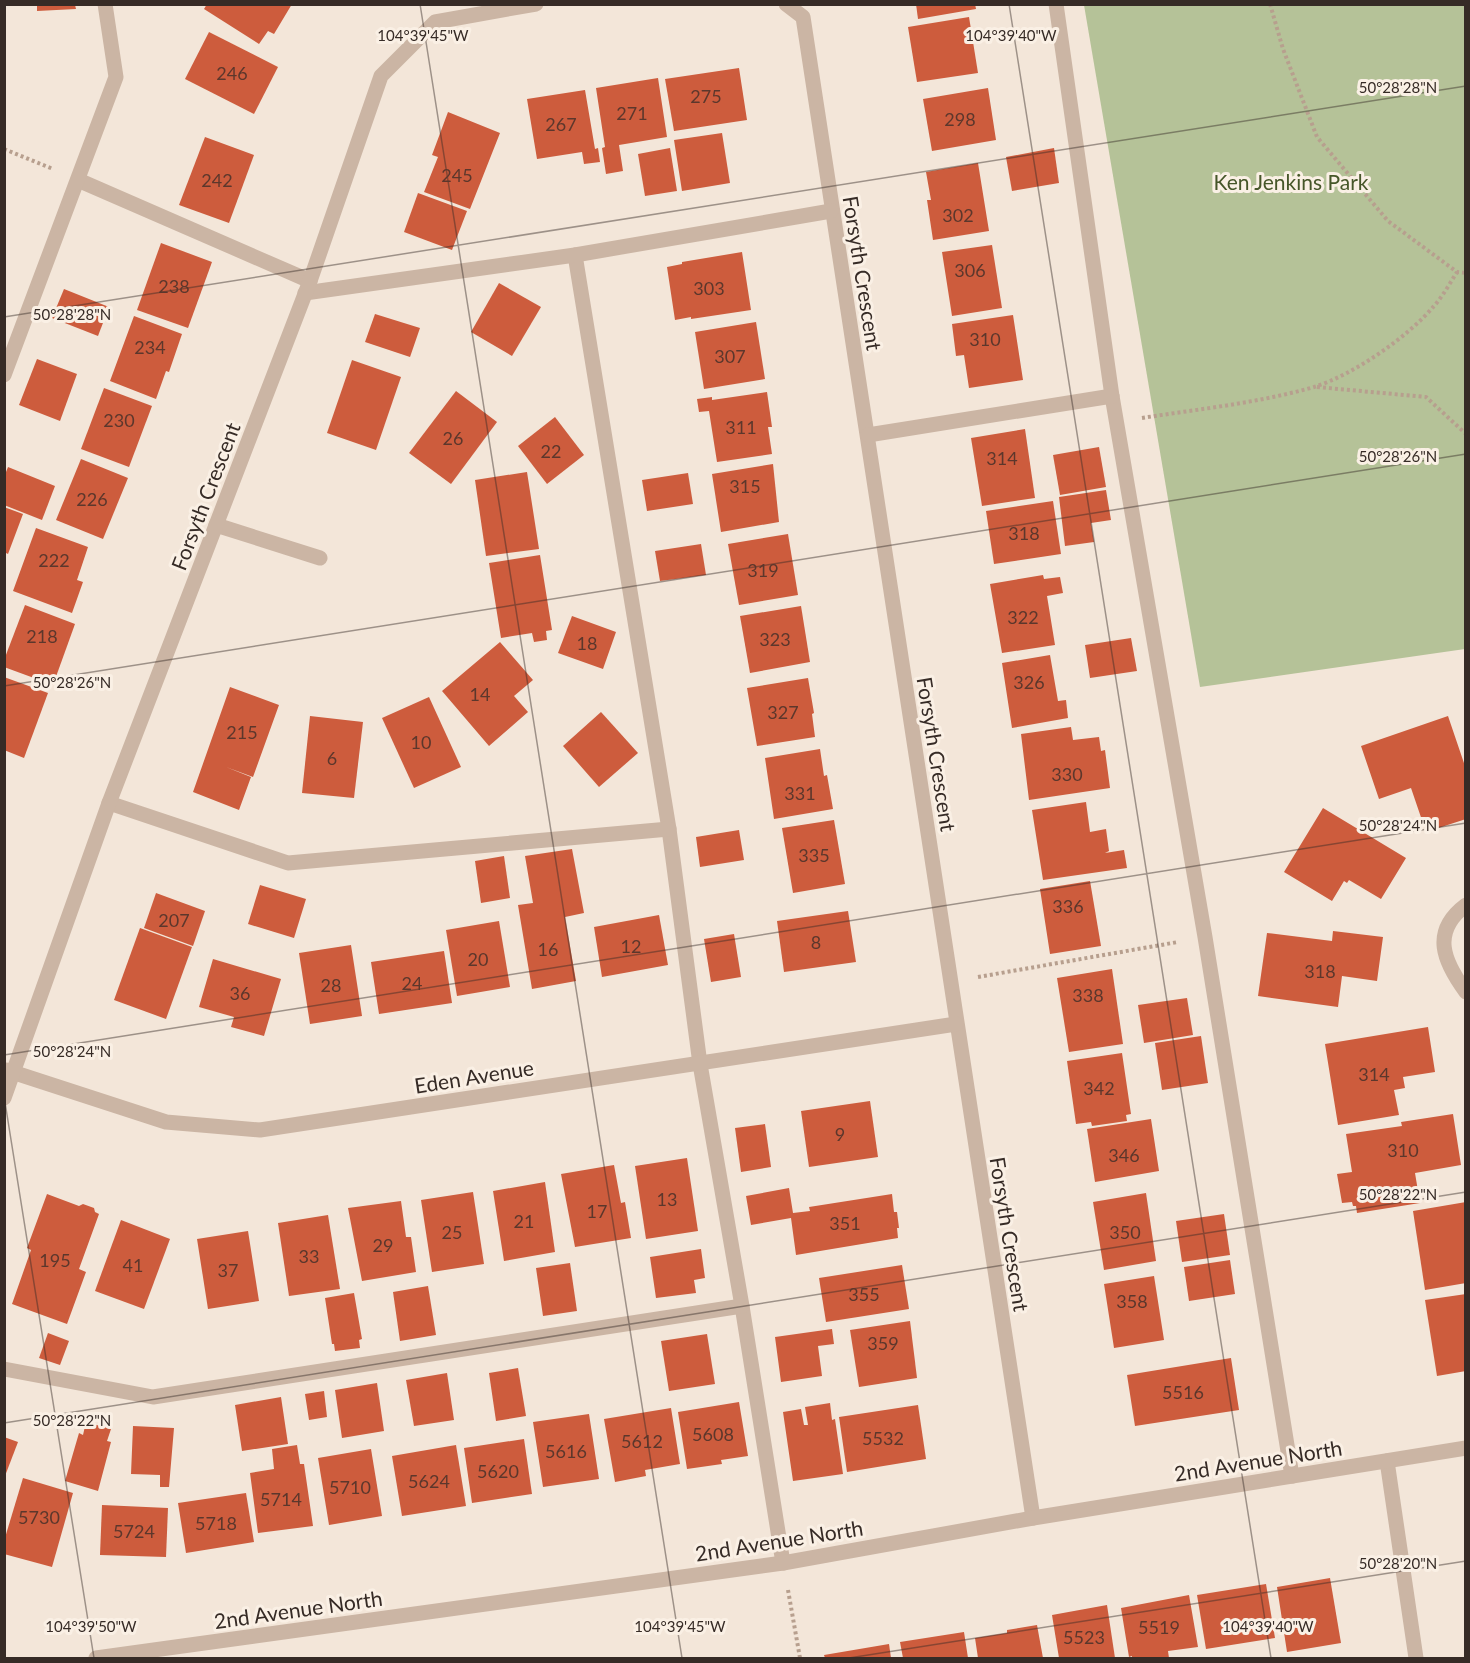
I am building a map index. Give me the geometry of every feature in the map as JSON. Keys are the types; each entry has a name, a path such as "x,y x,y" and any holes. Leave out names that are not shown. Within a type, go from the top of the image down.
{"street":[{"path":"4,375 116,77 105,4"},
{"name":"Forsyth Crescent","path":"4,1098 9,1071 109,803 308,287 381,76 435,22 536,4"},
{"name":"Forsyth Crescent","path":"786,4 803,17 1033,1518"},
{"path":"1056,4 1112,396 1205,937 1292,1476"},
{"path":"78,180 308,287 575,255 831,211"},
{"path":"575,255 669,829 700,1064 783,1563"},
{"path":"868,435 1112,396"},
{"path":"216,525 320,558"},
{"path":"109,803 288,863 669,829"},
{"path":"1466,905 1456,912 1447,927 1444,944 1446,962 1466,992"},
{"name":"Eden Avenue","path":"9,1071 166,1122 260,1130 956,1024"},
{"path":"4,1369 153,1397 742,1306"},
{"name":"2nd Avenue North","path":"96,1659 783,1563 1033,1518 1466,1448"},
{"path":"1387,1461 1416,1659"}],"path":[{"path":"1270,4 1283,49 1317,136 1388,221 1457,272 1466,273"},
{"path":"4,149 78,180"},
{"path":"1117,423 1253,400 1315,386 1365,363 1400,338 1435,306 1457,272"},
{"path":"1315,386 1426,397 1466,434"},
{"path":"950,982 1205,937"},
{"path":"783,1563 800,1659"}],"green space":[{"name":"Ken Jenkins Park","path":"1084,5 1465,5 1465,649 1200,687"}],"building":[{"path":"207,4 292,4 274,34 268,31 259,44 204,9"},
{"path":"916,4 975,4 976,9 918,19"},
{"path":"37,5 75,5 76,9 37,11"},
{"path":"969,17 978,73 917,82 908,27"},
{"path":"209,32 278,67 254,114 185,79"},
{"path":"739,68 747,120 674,131 665,79"},
{"path":"658,78 667,137 619,145 623,171 606,174 602,148 605,147 596,88"},
{"path":"988,88 996,140 932,151 923,99"},
{"path":"585,90 595,149 598,148 600,162 584,164 582,152 537,159 527,99"},
{"path":"448,112 500,133 470,209 424,192 438,157 432,155"},
{"path":"722,133 730,183 682,191 674,140"},
{"path":"205,137 254,155 229,223 179,205"},
{"path":"670,148 677,191 645,196 638,154"},
{"path":"1054,148 1059,183 1012,191 1006,157"},
{"path":"978,163 989,231 933,240 927,200 931,200 926,172"},
{"path":"418,193 467,211 452,250 404,232"},
{"path":"161,243 212,262 188,328 137,310"},
{"path":"992,245 1002,308 952,316 942,252"},
{"path":"742,252 751,310 675,320 667,267 682,264 682,262"},
{"path":"499,283 541,307 512,356 471,332"},
{"path":"64,289 109,307 98,336 52,318"},
{"path":"375,314 420,328 410,357 365,342"},
{"path":"1013,315 1023,380 969,388 964,355 956,356 952,324"},
{"path":"134,316 182,334 169,372 166,371 156,399 110,381"},
{"path":"756,322 765,379 704,389 695,332"},
{"path":"37,359 77,374 60,421 19,405"},
{"path":"352,360 401,377 376,450 327,433"},
{"path":"104,388 152,406 129,467 81,449"},
{"path":"456,391 497,422 451,484 409,453"},
{"path":"767,392 772,427 768,427 772,454 717,462 709,411 699,412 697,399 712,397 712,400"},
{"path":"555,417 584,455 547,484 518,446"},
{"path":"1025,429 1035,498 982,506 971,438"},
{"path":"1099,447 1106,487 1060,495 1053,455"},
{"path":"81,459 128,478 103,539 56,520"},
{"path":"773,464 779,522 721,532 712,474"},
{"path":"8,467 55,486 42,520 4,505 4,477"},
{"path":"527,472 539,549 486,556 475,480"},
{"path":"688,473 693,504 647,511 642,480"},
{"path":"1106,490 1111,520 1091,523 1094,542 1065,546 1059,497"},
{"path":"1053,501 1061,554 994,564 986,511"},
{"path":"4,507 23,514 8,554 4,552"},
{"path":"36,528 88,547 77,580 83,582 72,613 13,591"},
{"path":"788,534 798,595 739,605 728,544"},
{"path":"701,544 706,575 660,581 655,551"},
{"path":"540,555 552,630 546,631 547,640 534,642 532,633 501,638 489,563"},
{"path":"1043,575 1044,579 1060,577 1063,593 1047,596 1055,645 1002,653 990,584"},
{"path":"25,605 75,624 53,685 4,667 4,660"},
{"path":"801,606 810,662 750,673 740,616"},
{"path":"572,616 616,632 603,669 558,653"},
{"path":"1131,638 1137,671 1090,678 1085,645"},
{"path":"500,642 533,680 514,696 528,712 489,746 442,691"},
{"path":"1050,655 1058,701 1066,700 1068,718 1012,728 1002,663"},
{"path":"4,677 48,693 24,758 4,750"},
{"path":"808,678 814,713 812,714 815,737 757,746 747,688"},
{"path":"230,687 279,705 253,777 226,767 251,777 239,810 193,792"},
{"path":"429,697 461,767 414,788 382,718"},
{"path":"601,712 638,753 599,787 563,746"},
{"path":"310,716 363,722 354,798 302,793"},
{"path":"1448,716 1466,769 1466,819 1426,832 1411,788 1379,799 1361,746"},
{"path":"1071,727 1073,740 1099,737 1101,751 1105,750 1110,788 1029,800 1021,734"},
{"path":"820,749 824,776 827,775 833,809 774,819 765,758"},
{"path":"1086,802 1090,832 1106,829 1109,851 1105,853 1124,850 1127,868 1043,880 1032,810"},
{"path":"1323,808 1406,858 1381,899 1349,880 1347,883 1344,881 1332,901 1284,872"},
{"path":"834,820 845,884 793,893 782,828"},
{"path":"739,830 744,860 700,867 696,837"},
{"path":"572,849 584,913 565,917 576,981 532,989 518,905 533,903 525,856"},
{"path":"504,856 510,898 481,903 475,861"},
{"path":"1090,881 1101,946 1050,954 1040,889"},
{"path":"260,885 306,899 294,938 248,924"},
{"path":"156,893 205,911 193,946 144,928"},
{"path":"848,911 856,962 784,972 777,921"},
{"path":"659,915 668,965 602,977 594,927"},
{"path":"499,921 510,987 457,996 446,930"},
{"path":"140,928 192,947 166,1019 114,1000"},
{"path":"1333,931 1383,937 1377,981 1342,976 1338,1007 1258,996 1267,933 1332,941"},
{"path":"734,934 741,977 711,982 704,939"},
{"path":"351,945 362,1016 310,1024 299,953"},
{"path":"444,951 452,1003 379,1014 371,962"},
{"path":"213,959 281,979 264,1036 231,1027 234,1017 199,1007"},
{"path":"1112,969 1123,1044 1069,1052 1057,978"},
{"path":"1187,998 1193,1035 1144,1043 1138,1005"},
{"path":"1428,1027 1435,1072 1403,1077 1405,1088 1394,1090 1399,1115 1338,1125 1325,1044"},
{"path":"1201,1036 1208,1083 1162,1090 1155,1043"},
{"path":"1122,1053 1131,1114 1126,1115 1127,1121 1092,1126 1091,1122 1076,1124 1067,1061"},
{"path":"870,1101 878,1157 809,1167 801,1111"},
{"path":"1453,1114 1461,1165 1415,1173 1420,1203 1357,1213 1356,1206 1353,1206 1352,1202 1342,1203 1337,1174 1352,1172 1346,1134 1402,1126 1401,1122"},
{"path":"1151,1119 1159,1171 1095,1182 1087,1129"},
{"path":"765,1124 771,1167 741,1172 735,1128"},
{"path":"687,1158 698,1231 646,1239 635,1166"},
{"path":"614,1165 621,1203 625,1202 631,1238 575,1247 561,1174"},
{"path":"545,1182 555,1252 504,1261 493,1191"},
{"path":"789,1188 793,1213 810,1211 809,1207 892,1194 894,1212 897,1212 898,1238 796,1255 791,1218 751,1225 746,1196"},
{"path":"473,1192 484,1264 432,1272 421,1200"},
{"path":"1146,1193 1156,1261 1104,1270 1093,1202"},
{"path":"47,1194 79,1206 83,1204 94,1208 99,1214 79,1269 86,1272 67,1324 12,1304 31,1250 27,1248"},
{"path":"401,1201 406,1237 411,1237 416,1272 362,1281 348,1208"},
{"path":"1466,1202 1466,1283 1425,1290 1413,1211"},
{"path":"1224,1214 1230,1255 1182,1262 1176,1221"},
{"path":"328,1215 340,1289 289,1296 278,1223"},
{"path":"121,1220 170,1239 144,1309 95,1291"},
{"path":"248,1231 259,1301 208,1309 197,1239"},
{"path":"701,1249 705,1278 694,1280 696,1293 656,1298 650,1257"},
{"path":"1230,1260 1235,1294 1189,1301 1184,1267"},
{"path":"570,1263 577,1311 543,1316 536,1268"},
{"path":"902,1265 909,1309 826,1322 819,1278"},
{"path":"1154,1276 1164,1340 1114,1348 1104,1284"},
{"path":"428,1286 436,1335 400,1341 393,1292"},
{"path":"354,1293 362,1339 359,1340 360,1348 335,1351 325,1298"},
{"path":"1466,1294 1466,1371 1437,1376 1425,1300"},
{"path":"910,1321 917,1378 859,1387 850,1330"},
{"path":"832,1329 834,1344 818,1346 822,1376 781,1382 775,1337"},
{"path":"48,1333 69,1341 60,1365 39,1358"},
{"path":"707,1334 715,1384 669,1391 661,1341"},
{"path":"1231,1358 1239,1410 1135,1426 1127,1375"},
{"path":"518,1368 526,1416 496,1421 489,1373"},
{"path":"447,1373 454,1420 414,1426 406,1380"},
{"path":"377,1383 384,1431 342,1438 335,1390"},
{"path":"324,1391 327,1417 309,1420 305,1394"},
{"path":"281,1397 288,1444 242,1451 235,1405"},
{"path":"739,1402 748,1456 721,1460 722,1464 687,1469 678,1412"},
{"path":"830,1403 832,1420 835,1419 843,1474 793,1481 783,1412 801,1409 804,1425 808,1425 805,1407"},
{"path":"918,1405 926,1459 847,1472 839,1417"},
{"path":"671,1408 680,1464 645,1470 646,1476 615,1482 604,1419"},
{"path":"589,1414 599,1479 543,1487 533,1422"},
{"path":"86,1422 111,1429 107,1441 111,1442 98,1491 65,1481 79,1433 83,1435"},
{"path":"133,1426 174,1428 169,1487 160,1487 160,1475 131,1474"},
{"path":"4,1437 18,1442 5,1476 4,1476"},
{"path":"524,1439 532,1494 472,1503 464,1448"},
{"path":"297,1445 300,1464 304,1464 313,1526 258,1533 250,1473 274,1469 272,1449"},
{"path":"456,1445 466,1506 402,1516 392,1456"},
{"path":"371,1449 382,1516 329,1525 318,1458"},
{"path":"23,1478 73,1493 52,1567 4,1554 4,1541"},
{"path":"246,1493 254,1542 186,1553 178,1503"},
{"path":"102,1505 168,1508 166,1557 100,1555"},
{"path":"1330,1578 1341,1643 1287,1652 1277,1587"},
{"path":"1266,1584 1275,1638 1206,1649 1197,1595"},
{"path":"1189,1595 1198,1647 1168,1651 1169,1658 1129,1657 1121,1608"},
{"path":"1107,1605 1115,1658 1059,1658 1052,1615"},
{"path":"1037,1625 1043,1658 978,1658 975,1638"},
{"path":"964,1632 968,1658 903,1658 900,1642"},
{"path":"889,1644 891,1658 825,1658 824,1655"}]}
